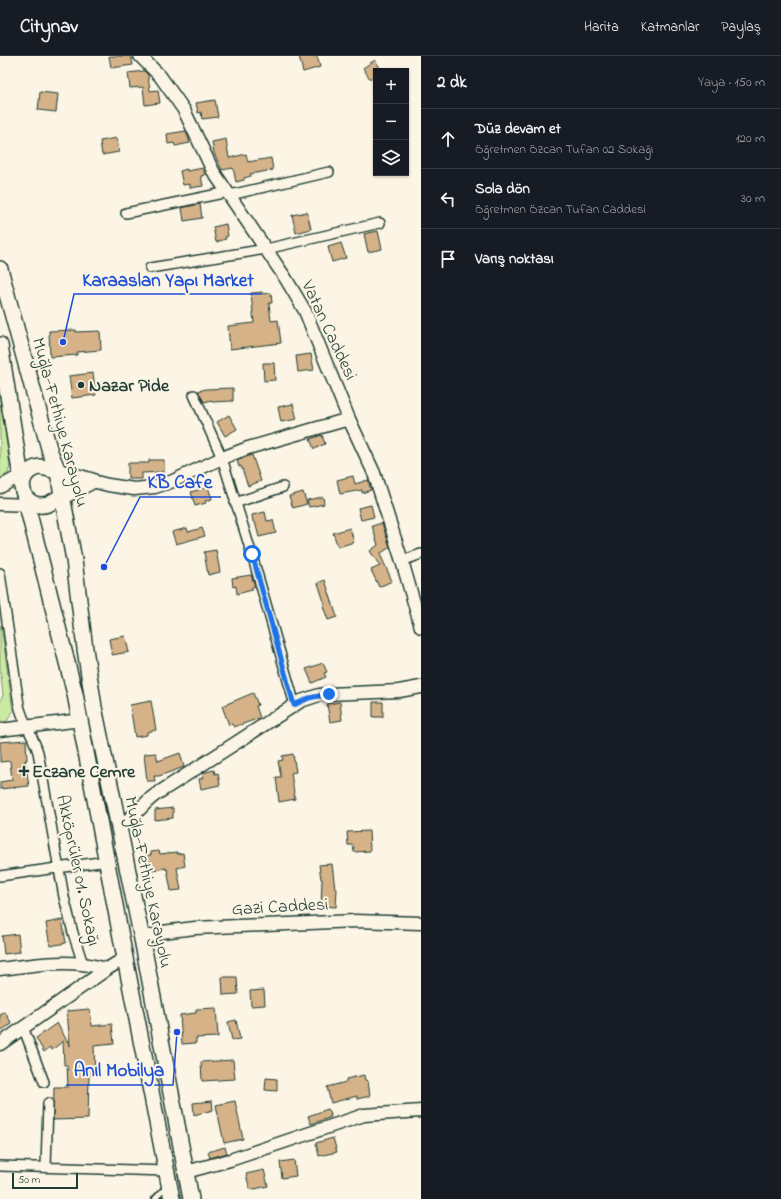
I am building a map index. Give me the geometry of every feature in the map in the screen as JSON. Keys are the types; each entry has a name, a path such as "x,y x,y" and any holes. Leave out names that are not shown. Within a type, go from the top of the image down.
{"highway":[{"name":"Muğla-Fethiye Karayolu","path":"0,270 50,452 74,560 90,681 142,939 191,1199"},
{"name":"Muğla-Fethiye Karayolu","path":"0,345 27,489 81,720 172,1199"},
{"path":"57,484 45,505 27,489 39,467 57,484 92,481"},
{"path":"57,484 92,481"}],"street":[{"name":"Vatan Caddesi","path":"140,56 160,76 184,110 205,156 305,311 349,419 374,473 421,627"},
{"path":"126,213 229,194 329,172"},
{"path":"150,268 266,249 380,222"},
{"path":"194,396 222,458 252,554 294,705"},
{"path":"92,481 122,488 143,489 155,487 174,481 222,458 260,444 349,419"},
{"path":"0,487 27,489"},
{"path":"236,503 283,487"},
{"path":"0,504 27,489"},
{"path":"402,561 421,554"},
{"name":"Akköprüler 01. Sokağı","path":"0,573 19,705 21,714 32,734 38,752 69,917 83,964"},
{"path":"118,825 134,816 155,794 301,700 319,695 342,692 379,693 399,691 421,686"},
{"path":"0,730 81,720"},
{"path":"0,876 107,861"},
{"name":"Gazi Caddesi","path":"142,939 176,929 202,927 356,921 421,923"},
{"path":"0,1044 125,958"},
{"path":"0,969 48,964 83,964 107,969"},
{"path":"23,1027 44,1082"},
{"path":"46,1167 48,1103"},
{"path":"186,1172 230,1160 364,1115 421,1111"},
{"path":"0,1166 46,1167 168,1177"}],"lane":[{"path":"155,1199 168,1177"}],"green space":[{"path":"0,396 10,466 8,473 0,479"},
{"path":"1,625 13,711 7,721 0,722 0,701 3,695 0,668"}],"building":[{"path":"109,56 131,56 133,65 111,68"},
{"path":"299,56 317,56 320,67 303,72"},
{"path":"375,60 380,68 373,68 373,77 370,79 363,68"},
{"path":"144,71 148,75 150,91 158,90 160,103 145,105 143,87 130,88 128,73"},
{"path":"40,92 58,94 56,112 38,110"},
{"path":"215,100 218,117 202,119 201,112 198,113 196,103"},
{"path":"186,131 190,143 175,146 174,143 168,144 167,134"},
{"path":"117,138 119,152 102,155 100,141"},
{"path":"226,139 229,158 246,154 248,162 271,158 273,170 250,174 251,176 244,178 244,180 236,182 233,168 222,170 214,153 212,142"},
{"path":"203,168 205,175 201,176 203,186 190,188 190,184 183,185 180,171"},
{"path":"200,204 202,218 184,221 182,208"},
{"path":"307,212 311,229 296,233 292,215"},
{"path":"226,224 228,236 225,237 226,239 216,242 213,227"},
{"path":"378,231 382,249 368,252 364,234"},
{"path":"341,243 346,258 332,262 328,247"},
{"path":"262,292 263,294 271,293 272,303 269,303 271,321 278,320 281,343 230,349 228,326 254,323 251,293"},
{"path":"76,330 76,332 100,331 101,350 77,352 77,355 50,357 49,331"},
{"path":"311,354 314,370 298,372 296,356"},
{"path":"263,363 274,363 275,380 264,381"},
{"path":"93,373 96,395 72,398 69,376"},
{"path":"233,388 233,401 212,402 212,400 204,402 198,391 206,389"},
{"path":"293,404 297,419 281,422 278,407"},
{"path":"229,415 237,429 225,436 217,422"},
{"path":"322,435 325,444 314,449 310,439"},
{"path":"252,455 261,481 248,486 241,466 239,467 237,460"},
{"path":"149,460 164,460 164,472 142,473 142,479 128,479 128,463 149,463"},
{"path":"353,476 355,484 368,480 371,490 362,493 362,490 340,494 337,480"},
{"path":"208,487 212,499 205,501 206,503 195,506 191,492"},
{"path":"303,492 307,504 293,508 289,496"},
{"path":"323,497 324,504 309,507 307,500"},
{"path":"371,505 374,517 361,520 358,508"},
{"path":"265,512 267,521 273,520 276,533 259,537 252,515"},
{"path":"382,523 390,547 380,554 392,581 379,587 371,570 380,566 370,551 378,545 372,526"},
{"path":"187,528 188,532 202,528 205,536 176,544 172,532"},
{"path":"350,528 354,542 338,547 333,533"},
{"path":"216,550 220,572 208,575 204,552"},
{"path":"251,575 255,586 252,587 252,590 237,594 236,586 233,587 232,578"},
{"path":"325,580 337,617 328,620 318,583"},
{"path":"125,636 129,652 112,655 109,639"},
{"path":"323,663 327,672 324,673 326,677 312,683 306,669"},
{"path":"253,693 258,705 256,706 260,718 234,727 232,724 229,725 222,706"},
{"path":"151,701 156,730 147,732 147,735 135,737 130,705"},
{"path":"340,702 342,720 330,722 327,704"},
{"path":"373,702 383,702 383,717 373,717"},
{"path":"26,740 27,760 25,760 29,786 0,789 0,782 12,780 10,761 0,762 0,742"},
{"path":"156,753 158,761 180,753 184,767 159,776 154,776 155,781 147,781 144,754"},
{"path":"293,754 296,772 291,773 295,799 279,802 276,777 281,777 278,761 283,760 282,756"},
{"path":"214,770 215,774 218,773 220,785 201,789 199,779 203,778 202,773"},
{"path":"173,808 173,818 155,820 155,810"},
{"path":"369,831 370,851 354,852 353,845 348,845 347,832"},
{"path":"159,851 160,854 177,852 177,854 183,853 185,866 177,868 181,890 171,891 166,868 153,870 152,867 148,868 146,855 151,855 151,852"},
{"path":"332,864 335,889 337,889 336,907 321,906 322,879 319,865"},
{"path":"62,920 66,943 50,946 46,923"},
{"path":"18,934 20,952 4,954 2,936"},
{"path":"222,977 237,977 238,994 223,995"},
{"path":"264,990 265,1005 251,1006 250,991"},
{"path":"216,1008 218,1037 196,1038 196,1043 182,1044 180,1015 196,1013 196,1009"},
{"path":"90,1009 92,1026 112,1024 114,1044 94,1046 95,1075 89,1075 88,1119 53,1120 54,1087 68,1087 67,1065 64,1065 63,1041 52,1050 50,1047 44,1052 36,1038 57,1023 70,1046 67,1011"},
{"path":"5,1012 12,1024 0,1031 0,1015"},
{"path":"236,1020 240,1039 232,1040 228,1022"},
{"path":"233,1060 235,1079 202,1081 201,1062"},
{"path":"364,1075 365,1080 368,1081 370,1096 357,1099 357,1096 331,1103 327,1087 346,1082 346,1079"},
{"path":"266,1078 277,1079 277,1091 265,1090"},
{"path":"212,1101 213,1110 194,1115 193,1103"},
{"path":"235,1101 243,1139 224,1143 216,1105"},
{"path":"328,1109 331,1117 311,1124 308,1116"},
{"path":"333,1138 337,1152 319,1156 316,1143"},
{"path":"225,1147 227,1153 210,1158 208,1152"},
{"path":"294,1160 296,1176 282,1178 280,1162"},
{"path":"264,1170 268,1186 250,1190 246,1174"}],"place":[{"name":"Karaaslan Yapı Market","path":"63,342"},
{"name":"Nazar Pide","path":"81,385"},
{"name":"KB Cafe","path":"104,567"},
{"name":"Eczane Cemre","path":"24,771"},
{"name":"Anıl Mobilya","path":"177,1032"}],"route":[{"path":"252,554 294,705 301,700 329,694"}]}
